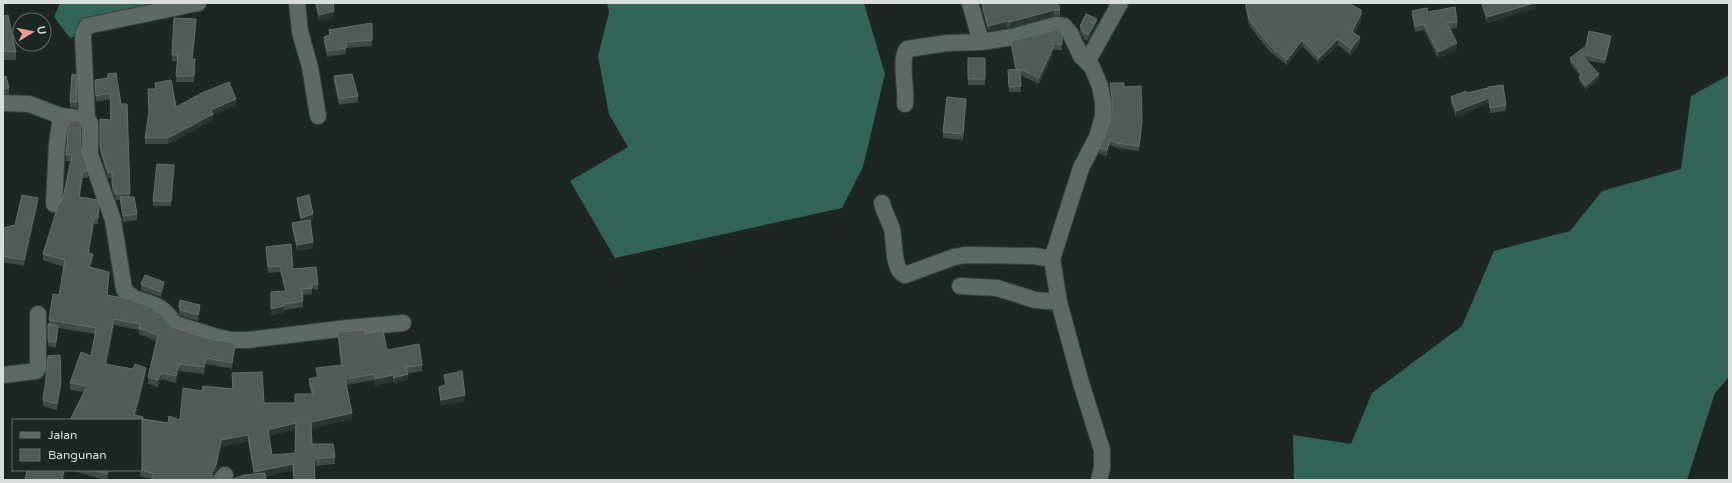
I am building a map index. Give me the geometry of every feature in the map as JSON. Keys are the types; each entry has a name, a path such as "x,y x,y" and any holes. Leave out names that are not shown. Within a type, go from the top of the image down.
{"street":[{"path":"198,3 87,26 84,31 83,37 87,119 90,123 90,155 113,220 124,289 129,297 160,307 178,326 231,340 248,340 346,328 403,323"},
{"path":"297,3 300,32 310,67 318,116"},
{"path":"970,3 981,42"},
{"path":"1087,62 1120,3"},
{"path":"905,104 906,88 903,60 907,49 947,43 981,42 1012,37 1056,25 1064,26 1070,33 1082,56 1092,67 1100,86 1103,102 1103,117 1097,137 1082,168 1052,259 1060,302 1081,383 1098,433 1102,450 1102,468 1099,480"},
{"path":"3,103 29,104 62,116 87,119"},
{"path":"54,204 58,144 62,116"},
{"path":"882,203 893,234 895,257 899,271 905,275 954,257 966,255 1034,256 1052,259"},
{"path":"960,286 997,288 1035,300 1060,302"},
{"path":"3,375 37,369 39,356 38,314"}],"green space":[{"path":"60,3 172,3 70,38 54,17"},
{"path":"607,3 864,3 885,74 863,167 842,208 615,258 570,181 628,147 609,114 598,56 609,12"},
{"path":"1729,75 1729,377 1715,393 1687,480 1294,480 1293,435 1351,444 1372,393 1462,326 1494,251 1570,231 1602,191 1681,169 1691,96"}],"building":[{"path":"316,3 333,3 334,11 319,15"},
{"path":"982,3 1057,3 1060,10 1054,10 1010,22 1007,21 988,26"},
{"path":"1246,3 1348,3 1361,10 1361,14 1352,32 1360,37 1351,49 1338,39 1319,58 1302,40 1287,60 1269,45 1249,19"},
{"path":"1482,3 1534,3 1487,17"},
{"path":"1455,7 1457,22 1447,23 1457,43 1438,52 1424,24 1415,26 1412,11 1427,8 1428,12"},
{"path":"1086,14 1097,19 1088,35 1084,33 1080,26"},
{"path":"8,15 12,34 12,52 3,51 3,16"},
{"path":"174,18 196,19 192,59 195,59 194,76 176,76 178,55 172,55"},
{"path":"372,23 372,40 346,42 346,48 327,51 324,37 330,35 329,30"},
{"path":"1059,29 1062,33 1062,44 1053,44 1053,48 1039,78 1020,69 1021,86 1009,87 1008,70 1019,69 1016,68 1011,41"},
{"path":"1589,31 1611,36 1605,60 1580,53 1599,74 1586,86 1579,77 1582,74 1570,58 1586,46"},
{"path":"968,58 985,58 985,79 968,79"},
{"path":"116,73 121,104 127,104 130,193 116,194 112,184 112,172 108,172 100,147 100,119 111,120 110,93 96,96 95,80 108,78 108,74"},
{"path":"72,74 76,75 77,102 70,102"},
{"path":"352,74 358,96 339,99 334,76"},
{"path":"6,76 9,88 3,88 3,77"},
{"path":"171,80 176,107 202,93 229,82 236,99 211,110 213,114 168,138 145,138 149,112 148,89 156,89 155,83"},
{"path":"1110,83 1124,83 1124,87 1141,86 1142,121 1139,146 1117,143 1110,140 1107,150 1099,148 1106,134 1112,114"},
{"path":"1503,85 1506,105 1490,108 1489,98 1456,111 1451,97 1466,91 1467,93 1488,87"},
{"path":"947,97 966,99 963,134 943,132"},
{"path":"69,120 80,121 81,149 88,171 83,171 79,197 98,200 99,203 98,218 94,218 88,253 93,254 89,267 109,272 107,295 128,299 151,307 155,310 154,311 160,313 172,327 214,340 235,343 232,363 206,358 204,367 179,364 176,376 161,373 158,380 148,377 158,335 139,328 140,324 114,319 105,364 133,369 135,364 146,368 134,415 143,417 143,419 168,423 169,416 180,420 183,388 202,391 203,386 233,389 232,373 262,372 264,403 295,403 295,394 313,394 309,379 318,377 316,368 342,365 338,332 364,330 365,334 383,331 387,350 419,344 422,365 406,367 408,374 394,378 393,375 375,379 374,374 345,379 352,413 311,422 312,444 333,444 335,457 316,459 314,462 315,480 294,480 293,464 254,472 248,435 221,440 216,465 212,472 212,477 214,480 151,480 154,474 142,470 142,419 70,419 87,386 70,383 81,352 91,356 96,328 49,320 53,294 59,295 65,260 43,254 58,206 63,198 72,155 66,155","holes":["296,423 295,453 272,455 268,430"]},
{"path":"157,164 174,165 171,201 153,201"},
{"path":"22,195 38,198 24,260 3,256 3,228 15,225"},
{"path":"309,195 313,214 301,218 297,198"},
{"path":"120,197 134,197 137,214 123,216"},
{"path":"310,220 313,242 297,245 292,223"},
{"path":"291,244 293,269 316,267 318,284 312,284 312,288 302,289 303,301 284,304 284,306 271,309 271,292 286,291 280,266 268,267 266,247"},
{"path":"145,275 164,282 161,292 141,284"},
{"path":"180,300 200,305 198,315 181,310 179,307"},
{"path":"48,324 58,326 56,342 48,341"},
{"path":"60,355 61,381 57,404 43,400 48,356"},
{"path":"462,371 465,395 441,400 439,387 446,385 444,375"},
{"path":"27,471 64,471 62,480 25,480"},
{"path":"96,471 108,471 107,474"},
{"path":"265,473 266,480 230,480 244,475"}]}
